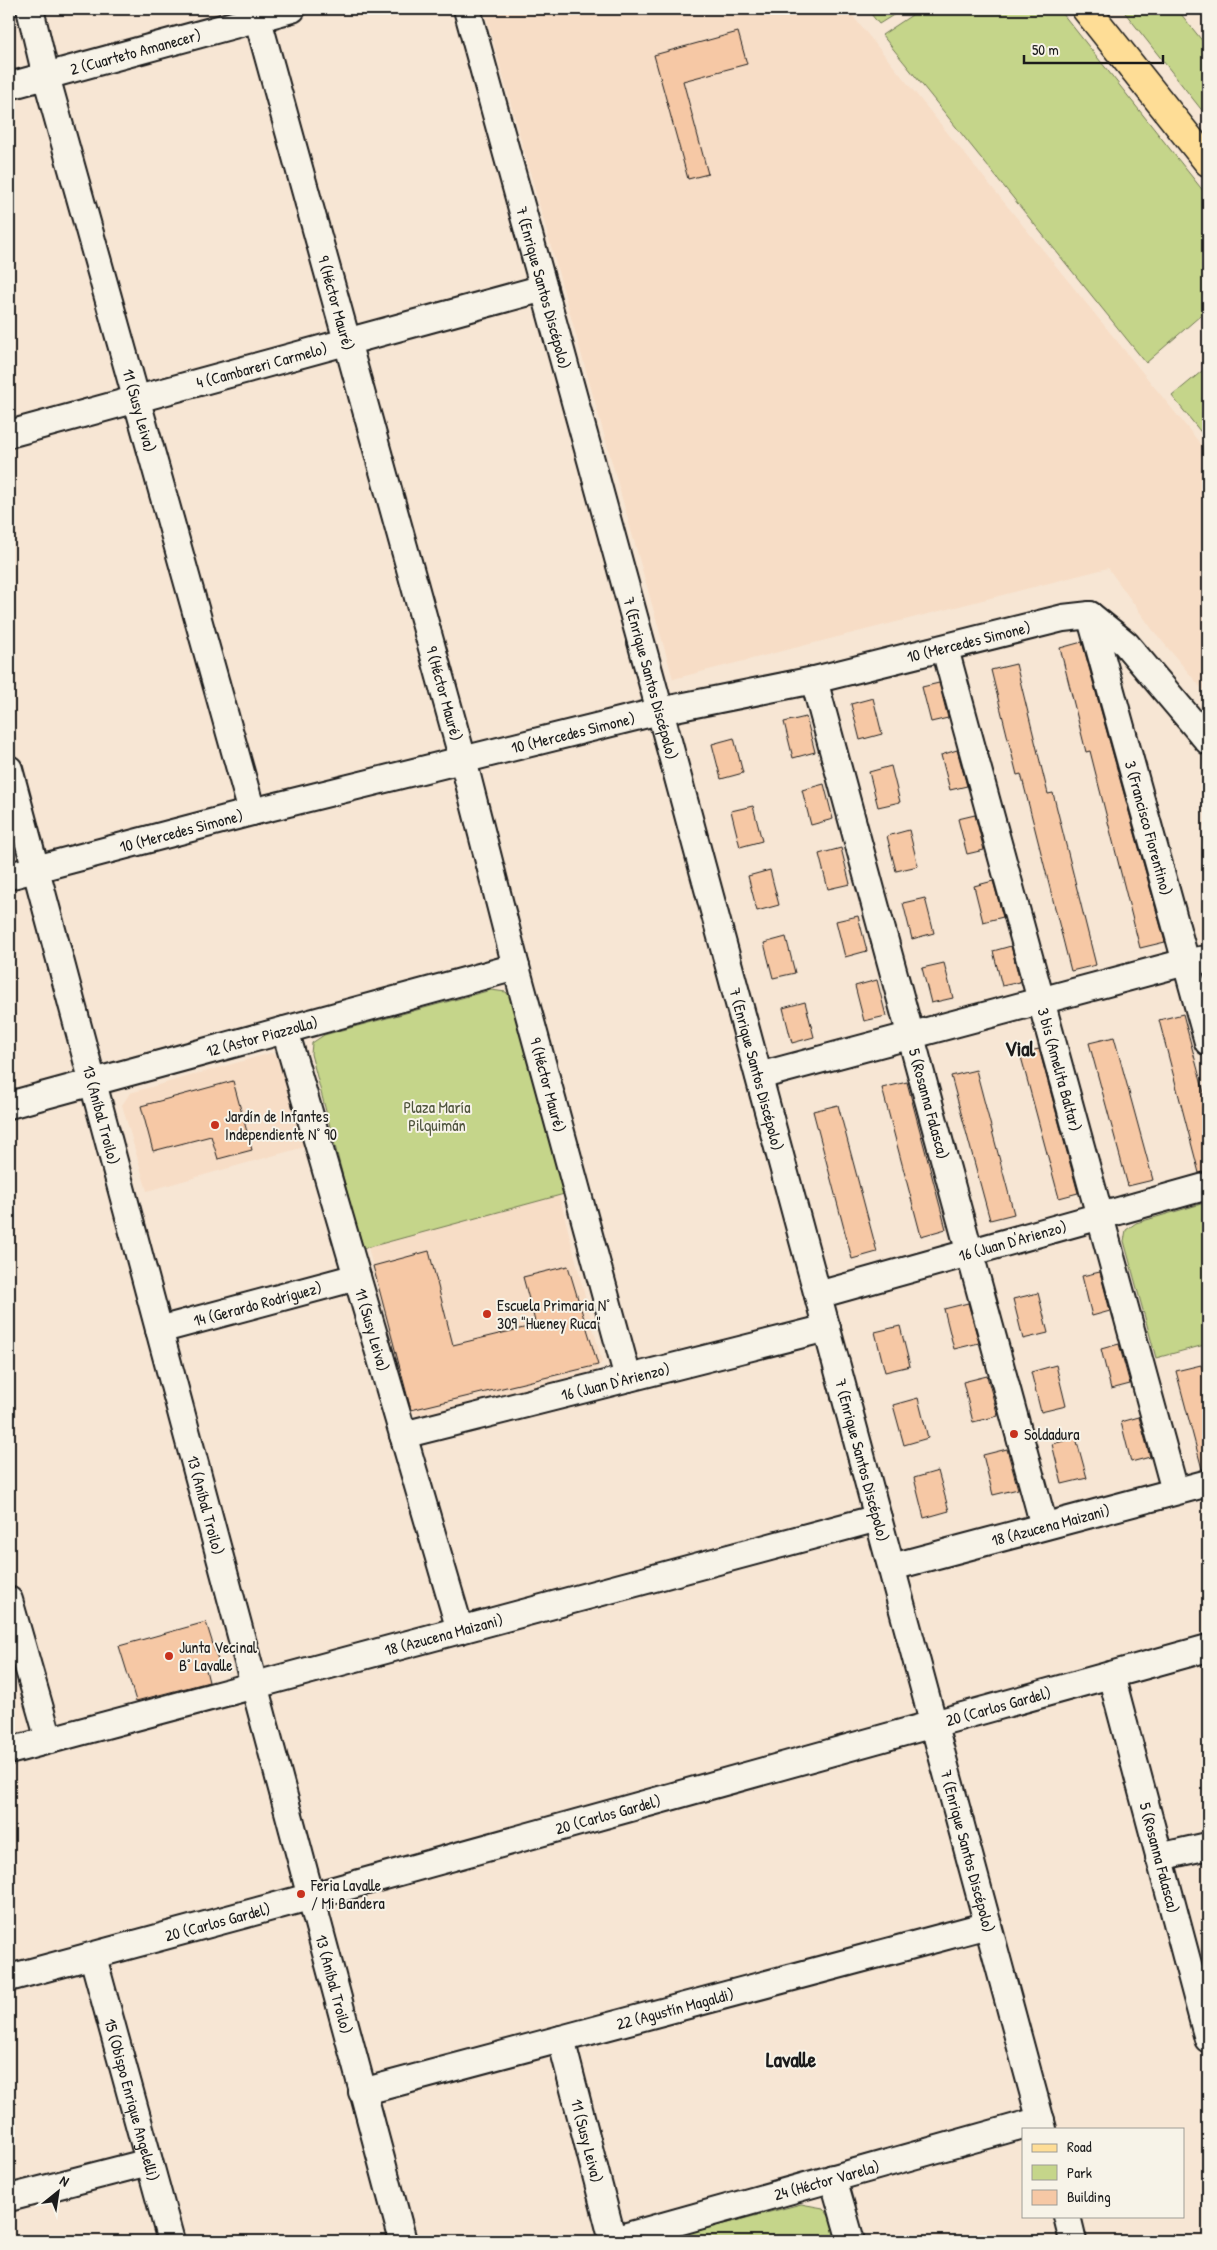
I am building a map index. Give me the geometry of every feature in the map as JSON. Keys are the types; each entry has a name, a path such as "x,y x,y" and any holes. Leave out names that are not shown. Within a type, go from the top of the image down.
{"main road":[{"path":"1086,9 1208,162"}],"street":[{"name":"11 (Susy Leiva)","path":"30,9 46,76 135,399 252,812"},
{"name":"2 (Cuarteto Amanecer)","path":"9,86 257,13 292,9"},
{"name":"7 (Enrique Santos Discépolo)","path":"467,9 660,711 1042,2124"},
{"name":"9 (Héctor Mauré)","path":"257,13 346,342 463,760 516,967 628,1378"},
{"name":"4 (Cambareri Carmelo)","path":"9,434 544,288"},
{"name":"10 (Mercedes Simone)","path":"9,876 252,812 660,711 814,680 945,649 1063,618 1090,615"},
{"path":"1090,615 1126,644 1208,741"},
{"name":"3 (Francisco Fiorentino)","path":"1090,615 1197,960 1208,1042"},
{"name":"3 bis (Amelita Baltar)","path":"945,649 1175,1492"},
{"name":"5 (Rosanna Falasca)","path":"814,680 1044,1526"},
{"name":"13 (Aníbal Troilo)","path":"9,769 309,1897 403,2241"},
{"path":"759,1076 1197,960"},
{"name":"12 (Astor Piazzolla)","path":"9,1105 516,967"},
{"name":"11 (Susy Leiva)","path":"285,1030 460,1630"},
{"name":"16 (Juan D'Arienzo)","path":"818,1295 1208,1186"},
{"name":"14 (Gerardo Rodríguez)","path":"159,1330 357,1277"},
{"name":"16 (Juan D'Arienzo)","path":"403,1435 827,1328"},
{"name":"18 (Azucena Maizani)","path":"892,1567 1208,1483"},
{"name":"18 (Azucena Maizani)","path":"9,1751 878,1518"},
{"path":"9,1600 49,1740"},
{"name":"20 (Carlos Gardel)","path":"9,1978 93,1957 1208,1648"},
{"name":"5 (Rosanna Falasca)","path":"1111,1675 1159,1857 1201,1980 1208,2038"},
{"path":"1159,1857 1208,1846"},
{"name":"22 (Agustín Magaldi)","path":"362,2092 988,1925"},
{"name":"15 (Obispo Enrique Angelelli)","path":"93,1957 171,2241"},
{"name":"11 (Susy Leiva)","path":"561,2039 613,2240"},
{"name":"24 (Héctor Varela)","path":"1027,2128 1042,2124"},
{"name":"24 (Héctor Varela)","path":"613,2240 833,2178 1022,2129"},
{"path":"9,2198 149,2162"},
{"path":"833,2178 851,2241"},
{"path":"1068,2218 1074,2241"}],"shaded area":[{"path":"484,9 847,9 1208,453 1208,696 1152,629 1108,568 673,679"},
{"name":"Jardín de Infantes Independiente N° 90","path":"271,1053 285,1060 308,1146 147,1191 122,1105 130,1093"},
{"name":"Escuela Primaria N° 309 \"Hueney Ruca\"","path":"559,1195 602,1362 592,1376 423,1419 409,1410 368,1247"}],"green space":[{"path":"867,9 903,9 879,24"},
{"path":"921,9 1059,9 1208,197 1208,309 1146,363 882,35"},
{"path":"1122,9 1177,9 1208,48 1208,118"},
{"path":"1208,366 1208,441 1172,396"},
{"name":"Plaza María Pilquimán","path":"491,990 506,992 515,1003 568,1193 362,1249 311,1054 312,1043 324,1035"},
{"path":"1208,1202 1208,1344 1156,1358 1124,1241 1126,1230 1136,1223"},
{"path":"801,2204 823,2208 835,2224 840,2241 657,2241"}],"building":[{"path":"738,32 747,64 683,81 708,174 688,179 654,55"},
{"path":"1082,642 1165,942 1140,948 1090,751 1086,752 1060,648"},
{"path":"1016,664 1048,794 1053,793 1096,965 1071,971 1021,774 1017,775 991,670"},
{"path":"939,683 948,718 931,722 922,687"},
{"path":"873,698 882,734 860,740 851,704"},
{"path":"806,717 815,752 793,758 784,722"},
{"path":"734,738 743,773 721,779 712,744"},
{"path":"957,750 967,786 950,790 941,755"},
{"path":"891,766 900,802 878,807 869,772"},
{"path":"824,784 833,819 811,825 802,790"},
{"path":"753,806 762,841 740,847 731,811"},
{"path":"975,815 984,850 967,854 958,819"},
{"path":"909,830 918,866 896,871 887,836"},
{"path":"841,848 850,884 828,889 819,854"},
{"path":"770,870 779,905 757,911 748,876"},
{"path":"993,881 1003,917 983,922 974,886"},
{"path":"925,898 934,933 912,939 903,903"},
{"path":"858,916 867,951 845,957 836,921"},
{"path":"786,937 795,973 773,978 764,943"},
{"path":"1011,946 1020,982 1002,986 993,951"},
{"path":"944,963 953,998 931,1003 922,968"},
{"path":"877,980 886,1016 864,1021 855,986"},
{"path":"805,1002 814,1037 792,1043 783,1008"},
{"path":"1183,1014 1208,1108 1208,1171 1199,1173 1159,1020"},
{"path":"1114,1037 1153,1180 1128,1186 1089,1043"},
{"path":"1039,1049 1078,1193 1059,1198 1020,1053"},
{"path":"976,1070 1014,1214 990,1220 951,1076"},
{"name":"Jardín de Infantes Independiente N° 90","path":"233,1081 252,1150 218,1159 211,1136 153,1151 141,1106"},
{"path":"907,1082 946,1229 921,1236 882,1088"},
{"path":"838,1105 877,1252 852,1259 813,1111"},
{"name":"Escuela Primaria N° 309 \"Hueney Ruca\"","path":"429,1251 453,1345 536,1325 523,1277 568,1266 598,1365 411,1410 373,1266"},
{"path":"1100,1272 1110,1311 1092,1316 1082,1276"},
{"path":"1038,1293 1048,1333 1023,1339 1013,1299"},
{"path":"968,1303 979,1343 954,1349 944,1309"},
{"path":"900,1326 910,1366 885,1372 875,1332"},
{"path":"1119,1344 1130,1384 1111,1389 1101,1349"},
{"path":"1056,1365 1066,1406 1041,1412 1031,1372"},
{"path":"1201,1365 1208,1393 1208,1468 1202,1469 1176,1371"},
{"path":"987,1376 998,1416 973,1422 963,1382"},
{"path":"918,1398 928,1438 904,1445 893,1405"},
{"path":"1139,1417 1150,1457 1131,1462 1121,1422"},
{"path":"1076,1438 1087,1478 1062,1484 1052,1444"},
{"path":"1007,1449 1018,1489 993,1495 983,1455"},
{"path":"938,1471 949,1511 924,1518 914,1478"},
{"name":"Junta Vecinal B° Lavalle","path":"206,1622 220,1667 206,1670 209,1682 136,1701 119,1646"}],"place":[{"name":"Jardín de Infantes Independiente N° 90","path":"215,1125"},
{"name":"Escuela Primaria N° 309 \"Hueney Ruca\"","path":"487,1314"},
{"name":"Soldadura","path":"1014,1434"},
{"name":"Junta Vecinal B° Lavalle","path":"169,1656"},
{"name":"Feria Lavalle / Mi Bandera","path":"301,1894"}],"district":[{"name":"Vial","path":"1020,1049"},
{"name":"Lavalle","path":"791,2060"}]}
